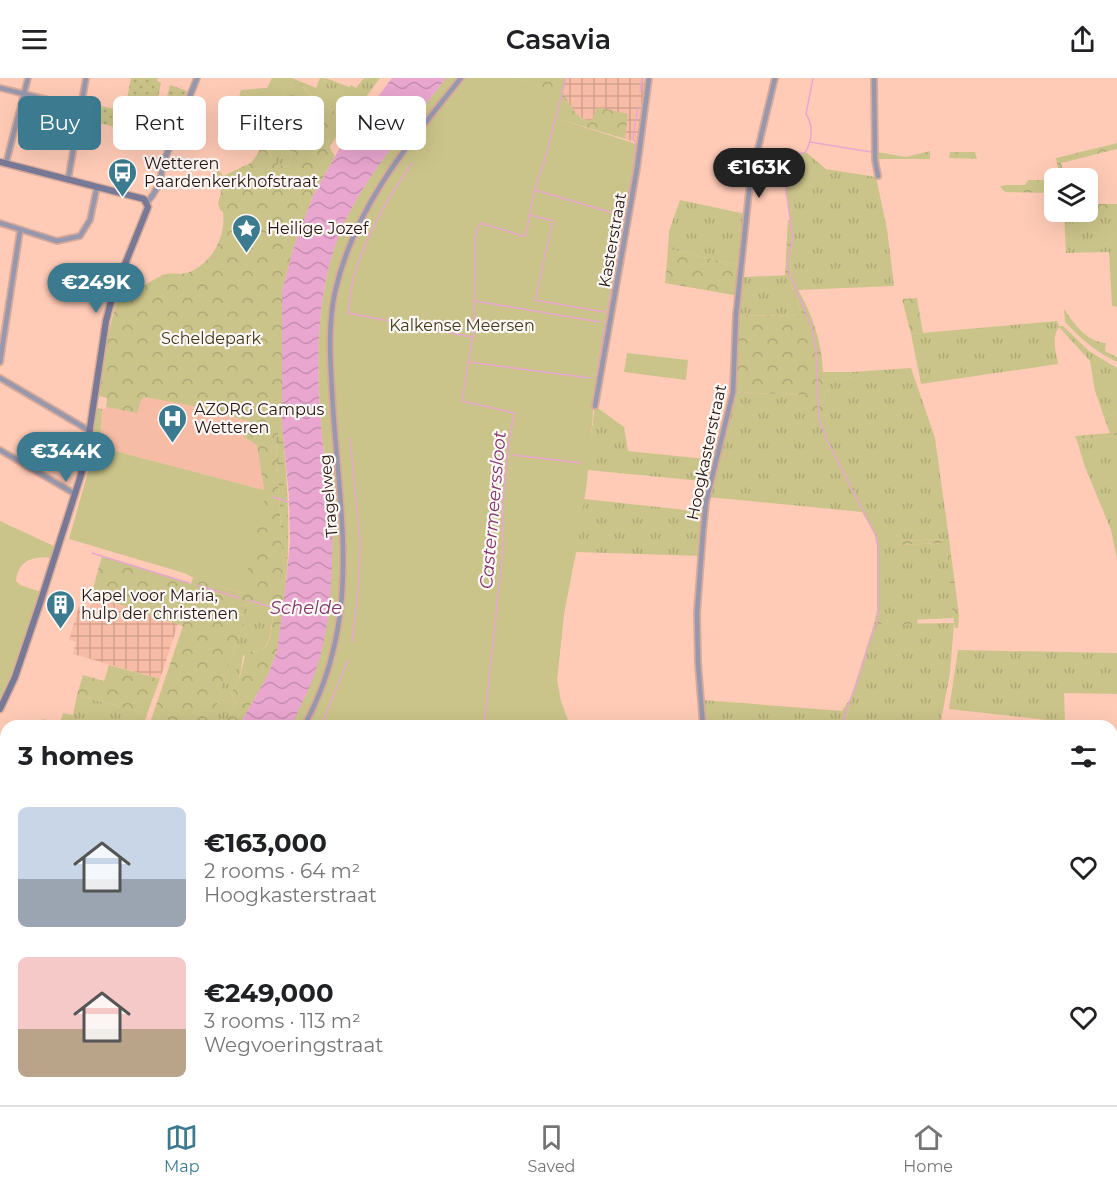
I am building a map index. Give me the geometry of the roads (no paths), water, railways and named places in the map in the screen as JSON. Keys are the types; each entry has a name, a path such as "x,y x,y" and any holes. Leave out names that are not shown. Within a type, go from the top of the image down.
{"main road":[{"path":"0,709 15,677 75,494 90,431 106,321 113,294 148,207 144,199 3,163"}],"street":[{"path":"3,163 28,78"},
{"path":"83,96 86,78"},
{"path":"147,202 162,175 162,166 197,78"},
{"name":"Tragelweg","path":"307,720 317,700 338,635 344,582 344,535 330,350 335,293 350,242 373,197 400,155 461,78"},
{"name":"Kasterstraat","path":"595,406 637,168 649,78"},
{"name":"Hoogkasterstraat","path":"703,720 698,643 702,532 706,502 733,392 736,315 750,182 775,78"},
{"path":"874,78 875,160 878,176"},
{"path":"0,88 28,96"},
{"path":"68,180 73,150"},
{"path":"0,224 57,242 80,236 90,220 97,187"},
{"path":"0,362 20,231"},
{"path":"0,312 7,315"},
{"path":"0,378 90,431"},
{"path":"0,450 75,494"}],"water":[{"name":"Schelde","path":"392,78 446,78 426,104 426,96 378,96"},
{"name":"Schelde","path":"339,150 390,150 360,193 339,235 331,258 322,305 318,353 319,401 331,507 332,539 330,601 319,662 294,720 242,720 268,675 277,651 290,543 289,496 282,424 282,291 294,246 313,196"}],"waterway":[{"name":"Castermeerssloot","path":"485,720 503,550 503,504 508,449 514,413 462,401 474,329 475,238 481,223 526,235 535,187 544,163 566,78"},
{"path":"640,92 642,78"},
{"path":"813,78 806,114 811,128 809,144 805,153 790,154 788,159 786,192 793,237 787,267 811,325 816,348 819,419 828,442 876,536 878,547 878,619 844,720"},
{"path":"607,314 633,171 636,144 633,138 638,107"},
{"path":"810,142 871,152"},
{"path":"412,163 371,231 354,276 348,313 472,337"},
{"path":"535,190 620,215"},
{"path":"630,221 636,192"},
{"path":"531,215 553,221 535,300 604,312"},
{"path":"475,301 600,322"},
{"path":"596,378 606,320"},
{"path":"469,362 590,378"},
{"path":"350,438 360,541 359,583 352,642"},
{"path":"513,455 581,463"},
{"path":"273,497 289,502"},
{"path":"92,553 189,583"},
{"path":"197,585 239,598"},
{"path":"248,600 284,611"},
{"path":"323,720 348,660"}],"place":[{"name":"Wetteren Paardenkerkhofstraat","path":"123,198"},
{"name":"Heilige Jozef","path":"246,254"},
{"name":"AZORG Campus Wetteren","path":"173,444"},
{"name":"Kapel voor Maria, hulp der christenen","path":"60,630"}],"park label":[{"name":"Kalkense Meersen","path":"462,325"},
{"name":"Scheldepark","path":"211,338"}]}
